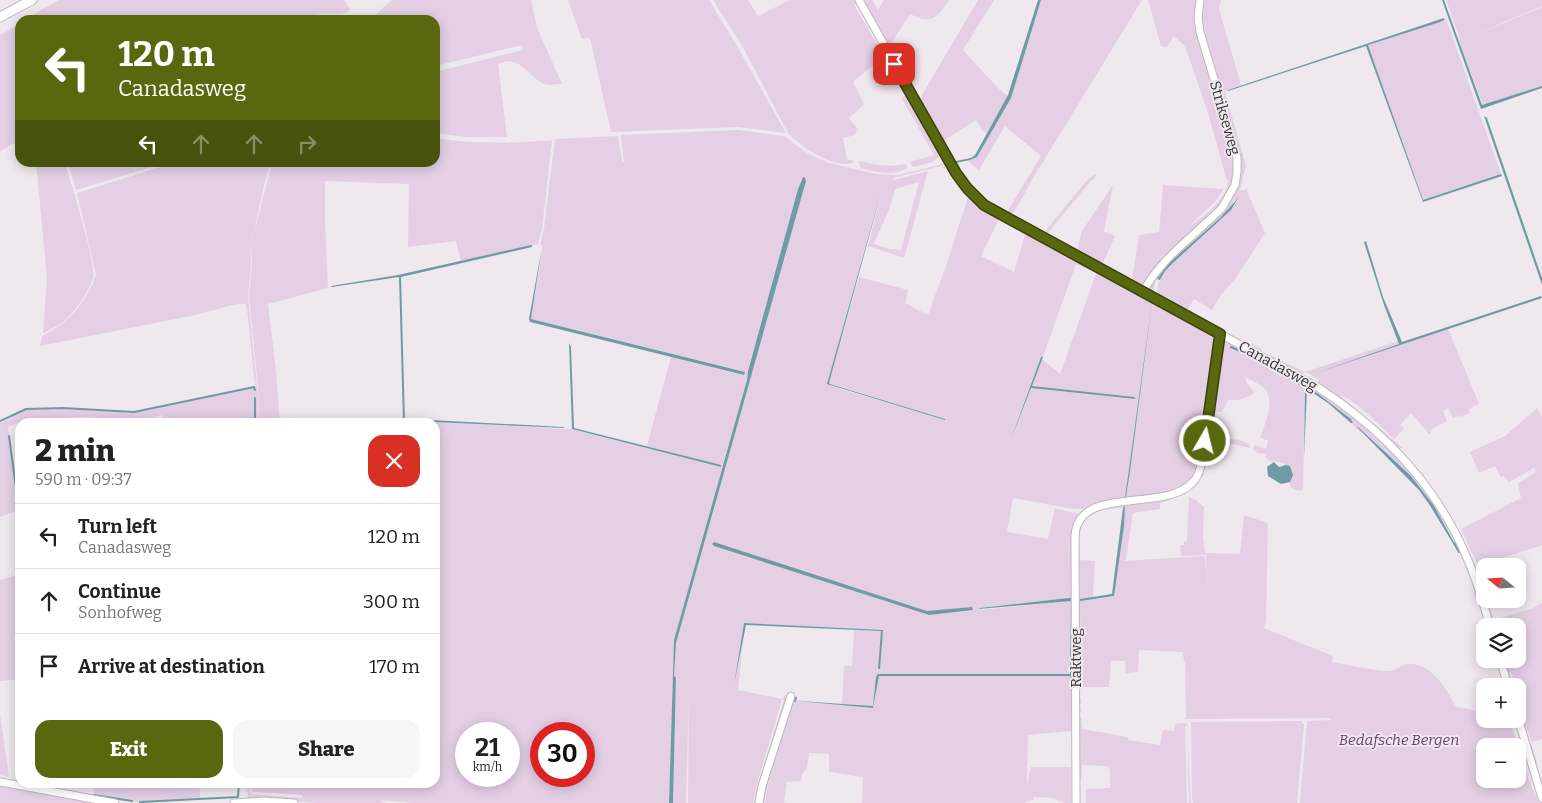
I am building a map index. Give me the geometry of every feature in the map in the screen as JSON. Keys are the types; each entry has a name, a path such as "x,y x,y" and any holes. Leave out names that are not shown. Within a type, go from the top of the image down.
{"street":[{"path":"0,17 32,0"},
{"name":"Canadasweg","path":"859,0 956,173 974,196 998,213 1302,379 1335,399 1383,437 1434,497 1459,541 1478,585 1488,618"},
{"name":"Strikseweg","path":"1142,292 1167,257 1222,208 1236,178 1237,156 1200,32 1198,18 1200,0"},
{"name":"Raktweg","path":"1076,803 1075,536 1077,524 1083,514 1098,506 1176,494 1193,483 1200,469 1202,459 1220,334"},
{"path":"759,803 762,786 791,696"},
{"path":"1521,728 1542,798"},
{"path":"0,782 15,785"},
{"path":"33,788 115,803"},
{"path":"234,803 264,801 294,803"}],"green space":[{"path":"59,0 344,0 350,10 343,14 318,15 32,15"},
{"path":"392,0 531,0 537,28 562,84 549,85 542,83 522,67 512,62 498,64 507,137 465,137 440,134 440,71 523,50 522,45 440,65 440,15 376,15"},
{"path":"568,0 709,0 786,133 738,127 611,132 590,38 582,39"},
{"path":"713,0 748,0 758,16 790,0 856,0 905,88 903,91 900,87 901,84 856,3 856,8 884,56 853,82 864,104 849,118 857,128 855,135 843,138 847,159 854,161 848,164 830,161 801,144 788,133 743,47"},
{"path":"861,0 872,0 878,10 884,0 949,0 933,18 923,19 910,14 888,48"},
{"path":"978,0 994,0 963,50 998,88 1008,96 987,133 983,132 976,120 943,141 940,141 909,86 911,85 942,138 921,100 922,95"},
{"path":"1041,0 1142,0 1014,212 1006,215 978,196 982,196 1007,212 1041,156 1005,126 979,170 968,161 977,157 1011,98"},
{"path":"1148,0 1197,0 1196,10 1235,163 1233,184 1223,203 1145,283 1137,285 1107,271 1108,268 1132,280 1139,235 1159,232 1162,185 1224,189 1215,202 1187,228 1213,208 1223,195 1229,180 1227,181 1208,113 1184,45 1174,36 1167,47 1161,46"},
{"path":"1201,0 1221,0 1219,9 1241,85 1225,93 1246,165 1240,191 1246,189 1265,233 1212,310 1194,299 1187,310 1216,325 1214,328 1152,294 1150,286 1155,275 1217,215 1239,177 1201,26","holes":["1235,200 1238,200 1231,210 1165,271 1158,285 1157,293 1183,307 1153,292 1155,278 1157,279 1176,258 1218,221"]},
{"path":"1446,0 1542,0 1542,6 1465,39 1542,7 1542,86 1483,105"},
{"path":"1446,19 1501,174 1423,200 1368,45"},
{"path":"15,27 15,143 0,151 0,35"},
{"path":"907,92 941,152 940,156 934,161 913,167 910,162 934,155 902,99"},
{"path":"738,130 784,136 807,153 829,163 876,174 898,175 947,163 964,189 963,191 956,184 947,168 940,168 945,167 945,165 893,178 894,180 928,171 904,258 868,246 884,182 828,383 843,390 941,418 829,383 859,277 908,290 905,303 928,315 969,194 1014,225 1014,228 999,219 981,256 1014,272 1025,235 1017,230 1019,227 1094,268 1094,272 1076,264 1011,439 1031,388 1136,399 1032,386 1042,359 1060,374 1096,274 1099,271 1209,331 1213,336 1215,343 1200,465 1194,478 1177,492 1087,509 1074,509 1013,498 1007,532 1048,539 1055,508 1078,514 1074,729 1071,731 1028,735 1027,785 1031,767 1071,767 1071,803 1064,803 1054,798 1034,797 1033,800 1026,801 1026,803 862,803 863,777 829,772 829,754 809,753 807,768 802,774 801,781 787,782 784,803 765,803 768,785 764,803 760,803 791,699 794,696 797,696 795,701 873,708 879,676 1071,676 1072,678 1071,607 1070,674 877,675 873,706 842,704 844,666 852,666 854,630 881,631 882,633 883,630 744,623 734,684 744,631 738,690 783,699 785,695 790,695 757,803 754,803 757,787 784,700 782,700 758,780 753,803 688,803 689,693 686,803 673,803 676,643 806,179 801,179 798,189 748,370 747,380 674,640 669,803 414,803 381,800 381,802 390,803 319,803 248,800 247,788 250,788 252,794 302,798 302,795 252,792 252,788 440,788 440,422 571,429 722,466 647,446 671,357 742,375 745,372 531,319 542,252 542,245 540,245 544,229 555,139 618,136 622,162 624,162 621,135","holes":["919,182 901,250 874,244 890,207 895,190","714,542 927,611 973,610 929,615 712,544","1070,598 1070,601 980,610 980,608"]},
{"path":"440,139 493,143 552,140 542,229 538,244 461,262 456,241 408,247 409,184 325,181 328,288 268,304 280,418 259,418 258,385 249,296 252,265 251,245 271,167 440,167"},
{"path":"858,161 888,166 906,164 907,168 891,173 879,172 861,168"},
{"path":"36,167 66,167 91,256 93,278 85,296 67,318 43,333 47,277"},
{"path":"69,167 152,167 76,190"},
{"path":"160,167 270,167 250,250 251,263 248,297 258,395 258,418 163,418 163,415 149,418 15,418 15,424 8,427 15,475 15,512 0,517 0,423 20,410 79,408 132,413 255,386 247,308 245,304 237,304 195,315 40,346 42,336 60,325 82,303 96,275 77,193"},
{"path":"1096,174 1095,178 1047,234 1050,236 1047,239 1045,235 1046,230 1088,179"},
{"path":"1113,185 1104,231 1115,236 1101,267 1055,243 1056,239 1077,251 1082,231"},
{"path":"1448,329 1479,404 1469,409 1470,413 1453,418 1448,408 1443,411 1447,421 1430,430 1431,433 1429,434 1411,413 1400,425 1404,428 1394,439 1363,410 1342,395 1342,397 1403,448 1398,449 1308,380 1309,377 1318,382 1319,380 1306,372 1299,375 1251,348 1251,343 1262,349 1261,351 1305,372 1398,341 1399,344 1389,348 1316,373"},
{"path":"1229,342 1322,393 1351,413 1388,446 1421,485 1449,527 1461,549 1476,585 1476,601 1474,589 1459,551 1457,551 1454,545 1455,541 1429,499 1411,476 1356,428 1351,423 1353,423 1351,419 1339,409 1299,382 1243,352 1243,354 1305,388 1303,490 1294,490 1290,486 1285,464 1271,462 1265,457 1266,454 1260,453 1261,455 1253,450 1255,445 1266,449 1268,441 1260,437 1270,405 1267,392 1263,387 1245,377 1253,390 1253,394 1239,400 1228,400 1222,412 1213,412 1211,410 1221,344"},
{"path":"1537,408 1542,417 1542,545 1502,558 1476,558 1476,562 1461,529 1521,498 1518,483 1536,472 1534,468 1509,482 1504,476 1501,477 1495,466 1479,473 1470,452 1505,436"},
{"path":"1208,430 1210,430 1210,437 1240,440 1249,444 1250,448 1232,444 1227,446 1225,452 1209,451 1203,477 1201,475"},
{"name":"Bedafsche Bergen","path":"1189,497 1204,507 1203,538 1205,553 1240,554 1244,515 1268,523 1266,621 1264,628 1333,656 1332,662 1387,671 1406,664 1425,668 1438,679 1456,707 1476,710 1476,728 1513,728 1516,738 1476,738 1476,788 1526,788 1526,773 1539,803 1300,803 1307,721 1331,720 1331,718 1185,719 1185,662 1183,652 1139,650 1138,672 1126,673 1125,661 1111,661 1109,687 1081,687 1080,604 1080,707 1082,713 1078,710 1077,541 1079,541 1080,560 1095,561 1093,598 1080,600 1113,597 1125,507 1091,513 1083,520 1079,536 1077,536 1083,519 1093,510 1103,507 1169,498 1169,500 1160,503 1160,509 1133,513 1126,560 1122,561 1205,556 1208,588 1206,555 1181,556 1180,545 1184,545 1184,542 1187,541"},
{"path":"15,576 15,680 0,681 0,580"},
{"path":"1542,603 1542,739 1532,742 1526,728 1526,678 1513,678 1511,672 1509,673 1511,678 1508,678 1505,668 1526,668 1526,618 1501,618 1533,608"},
{"path":"1480,608 1483,608 1486,618 1484,618"},
{"path":"0,714 9,777 0,775"},
{"path":"1081,717 1082,729 1128,737 1128,740 1160,745 1163,730 1174,731 1175,724 1187,723 1191,803 1189,803 1187,727 1185,725 1187,803 1086,803 1086,789 1110,788 1110,770 1107,766 1082,765 1082,779 1078,778 1079,718"},
{"path":"1301,721 1304,725 1297,803 1193,803 1191,722"},
{"path":"1523,728 1525,728 1536,758 1542,786"},
{"path":"0,786 5,786 88,803 0,803"},
{"path":"93,788 200,788 200,799 144,803 94,794"}],"water":[{"path":"1038,0 1041,0 1011,98 977,157 956,163 956,161 971,158 975,155 1008,95"},
{"path":"1442,0 1444,0 1482,105 1542,86 1542,88 1481,109"},
{"path":"1444,18 1440,22 1368,45 1423,200 1501,174 1502,176 1423,202 1366,46 1228,91 1228,90"},
{"path":"1484,116 1487,118 1542,278 1542,285"},
{"path":"803,177 806,181 676,643 673,803 669,803 674,640 798,189"},
{"path":"884,182 829,383 945,420 827,384"},
{"path":"1239,197 1231,210 1173,263 1160,280 1157,279 1168,264 1220,218"},
{"path":"1366,241 1383,297 1402,342 1541,296 1542,298 1316,373 1399,344 1384,305 1364,242"},
{"path":"532,245 532,247 401,277 405,418 403,418 399,277 331,286 398,275"},
{"path":"542,247 531,319 745,372 744,375 530,322"},
{"path":"1152,302 1130,471 1125,498"},
{"path":"569,343 571,347 574,428 721,465 721,467 572,429"},
{"path":"1243,352 1317,393 1351,419 1353,423 1307,389 1304,459 1305,388 1243,354"},
{"path":"1041,357 1043,357 1032,386 1134,397 1136,399 1031,388 1011,439"},
{"path":"440,420 563,427 565,428 440,422"},
{"path":"1357,427 1411,476 1434,506 1454,545 1419,490"},
{"path":"1274,462 1279,467 1290,466 1293,475 1290,482 1281,484 1268,476 1267,467"},
{"path":"1125,506 1114,596 1080,601 1080,599 1112,594 1123,508"},
{"path":"714,542 927,611 972,607 973,610 929,615 714,546 712,544"},
{"path":"1071,598 1071,601 979,609 980,608"},
{"path":"1071,607 1072,679 1070,676 879,676 873,708 798,701 873,706 876,677 878,674 1070,674"},
{"path":"744,623 883,630 880,669 878,669 881,631 746,625 734,684"}],"waterway":[{"path":"1231,347 1240,351"},
{"path":"0,421 26,409 63,408 134,412 254,387 255,390"},
{"path":"255,398 255,418"},
{"path":"9,436 15,480"},
{"path":"1454,543 1459,552"},
{"path":"140,802 238,797 239,788"},
{"path":"94,795 132,801"}],"route":[{"path":"894,64 956,173 974,196 984,205 1220,334 1205,441"}]}
